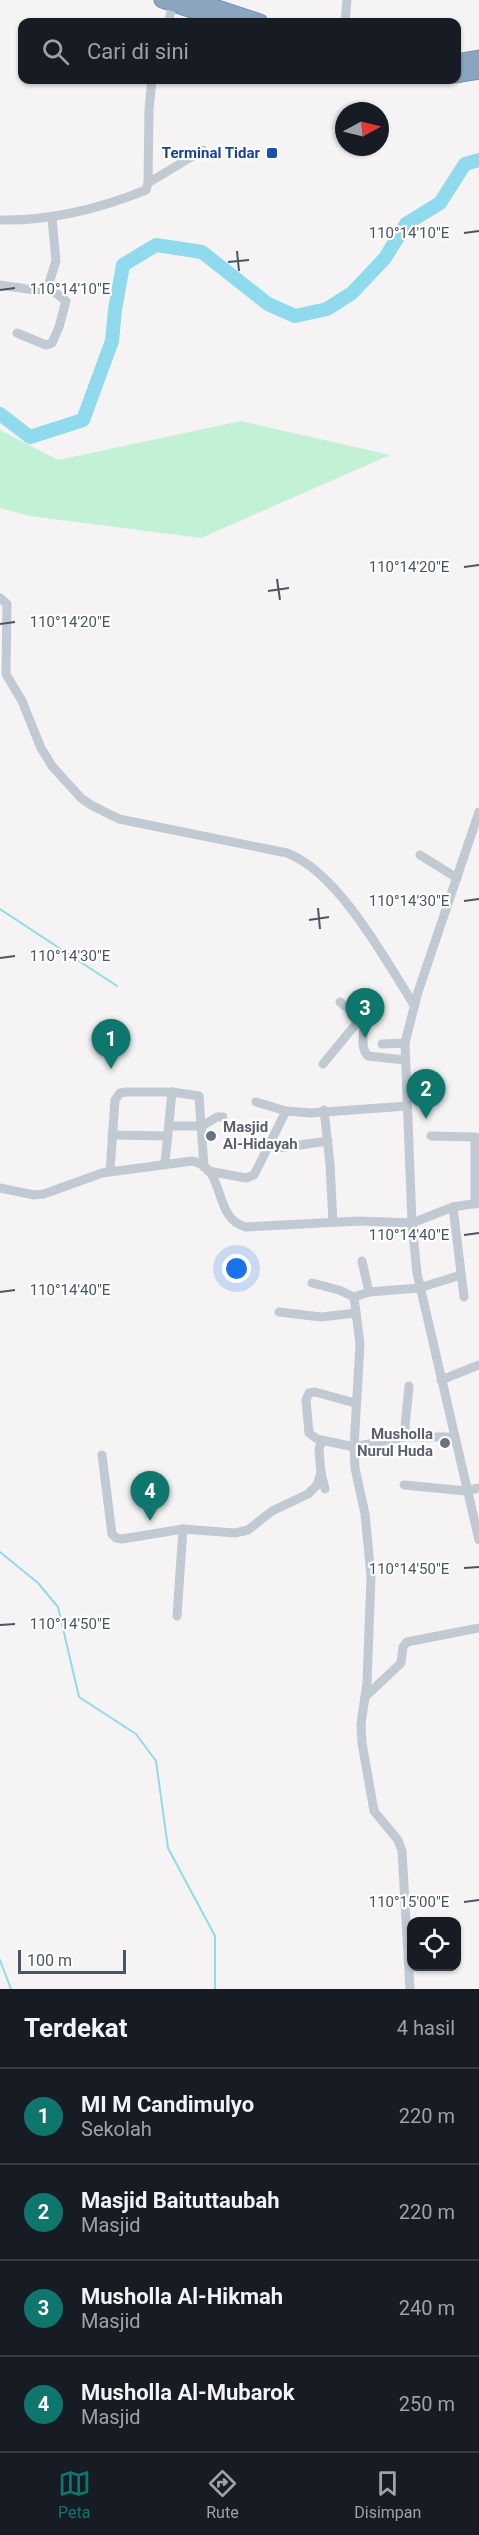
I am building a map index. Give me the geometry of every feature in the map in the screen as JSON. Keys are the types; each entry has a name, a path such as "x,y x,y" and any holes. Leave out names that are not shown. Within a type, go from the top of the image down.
{"highway":[{"path":"193,0 248,18"},
{"path":"168,2 214,18"},
{"path":"461,61 479,58"},
{"path":"461,74 479,72"}],"street":[{"path":"345,18 347,0"},
{"path":"168,2 168,18"},
{"path":"0,220 52,218 146,190 148,183 148,109 151,84"},
{"path":"148,183 203,150"},
{"path":"0,285 34,290 43,290 48,287 56,261 52,218"},
{"path":"17,333 46,345 52,343 66,300 48,287"},
{"path":"0,598 7,604 6,674 22,701 37,739 52,766 81,798 91,806 119,819 287,853 300,858 333,885 382,953 414,1005"},
{"path":"479,812 414,1005 405,1042 412,1223 419,1288 479,1540"},
{"path":"420,855 457,878"},
{"path":"340,1002 360,1019 363,1029 362,1047 368,1056 405,1060"},
{"path":"323,1064 360,1019"},
{"path":"382,1044 405,1042"},
{"path":"165,1163 172,1092"},
{"path":"110,1171 113,1110 115,1100 120,1093 172,1092 199,1096 206,1169"},
{"path":"256,1102 286,1111 311,1113 324,1110 407,1106"},
{"path":"324,1110 333,1222"},
{"path":"206,1169 249,1178 255,1173 286,1111"},
{"path":"112,1135 202,1126 217,1117 223,1117"},
{"path":"0,1188 34,1195 44,1194 110,1171 165,1163 195,1162 213,1177 228,1217 238,1226 253,1228 360,1221 412,1223 453,1208 477,1204 475,1137 431,1136"},
{"path":"267,1146 279,1148 328,1141"},
{"path":"453,1208 464,1297"},
{"path":"362,1261 369,1292"},
{"path":"312,1283 339,1290 354,1297 369,1292 419,1288 461,1275"},
{"path":"354,1297 360,1344 354,1447 355,1468 365,1514 372,1576 365,1697 361,1724 362,1743 374,1811 398,1840 402,1851 410,1989"},
{"path":"279,1312 321,1317 356,1313"},
{"path":"441,1380 479,1365"},
{"path":"404,1437 410,1386"},
{"path":"356,1403 315,1392 308,1395 307,1430 311,1436 322,1441 354,1447 404,1437 453,1437"},
{"path":"322,1441 319,1449 325,1489"},
{"path":"102,1455 112,1534 122,1539 183,1529 235,1533 248,1530 272,1511 308,1494 317,1485 321,1473"},
{"path":"404,1485 466,1491 479,1488"},
{"path":"177,1616 183,1529"},
{"path":"365,1697 401,1663 403,1647 407,1642 479,1628"}],"green space":[{"path":"241,421 390,455 201,538 30,516 0,508 0,430 58,460"}],"waterway":[{"path":"0,414 30,437 83,420 112,341 123,265 156,245 202,252 268,304 295,316 327,309 352,293 385,258 406,224 440,203 465,164 479,160"},
{"path":"0,909 117,986"},
{"path":"0,1552 38,1583 58,1607 79,1697 136,1734 156,1761 168,1848 215,1936 215,1989"},
{"path":"0,1960 11,1989"}],"place":[{"name":"Terminal Tidar","path":"272,153"},
{"name":"Musholla Al-Hikmah","path":"365,1038"},
{"name":"MI M Candimulyo","path":"111,1069"},
{"name":"Masjid Baituttaubah","path":"426,1119"},
{"name":"Masjid Al-Hidayah","path":"211,1136"},
{"name":"Musholla Nurul Huda","path":"445,1443"},
{"name":"Musholla Al-Mubarok","path":"150,1521"}]}
